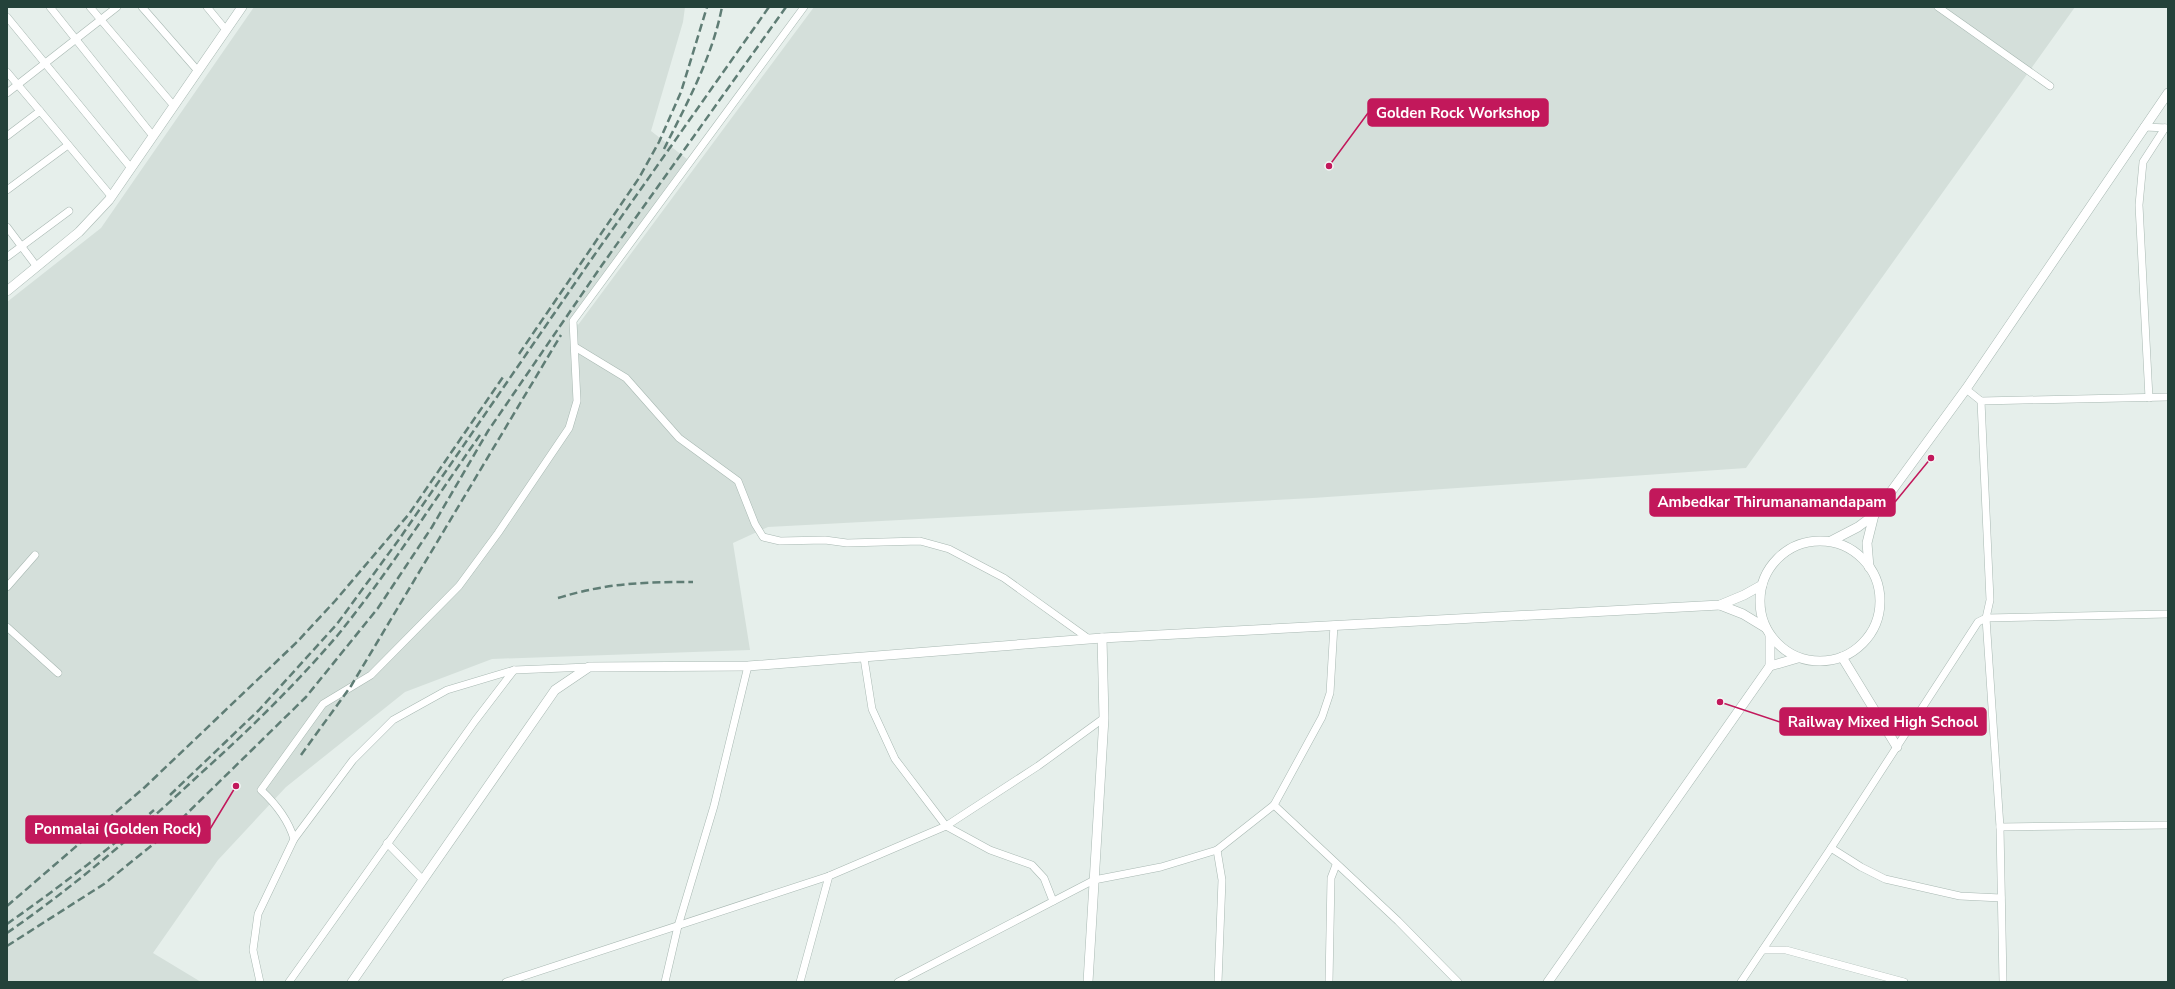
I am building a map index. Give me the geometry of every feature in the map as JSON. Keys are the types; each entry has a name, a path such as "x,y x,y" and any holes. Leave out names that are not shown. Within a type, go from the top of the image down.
{"street":[{"path":"50,7 153,136"},
{"path":"90,7 174,106"},
{"path":"7,93 117,7"},
{"path":"142,7 198,71"},
{"path":"207,7 226,30"},
{"path":"7,291 79,232 111,196 242,7"},
{"path":"294,839 290,825 281,811 261,790 323,704 371,675 459,586 498,533 569,428 577,401 572,331 573,322 580,309 804,7"},
{"path":"1938,7 2050,86"},
{"path":"7,17 131,168"},
{"path":"7,72 111,196"},
{"path":"1548,982 1770,666 1768,632 1759,602 1762,584 1775,561 1789,550 1806,543 1831,540 1858,527 1874,515 1966,389 2168,93"},
{"path":"7,136 40,111"},
{"path":"2144,127 2166,128"},
{"path":"2149,398 2139,205 2143,162 2166,128"},
{"path":"7,190 68,144"},
{"path":"7,257 69,211"},
{"path":"7,227 37,267"},
{"path":"574,347 626,378 679,438 738,481 763,537 780,541 825,540 847,543 920,541 949,549 1004,578 1089,639"},
{"path":"1966,389 1981,401 2168,398"},
{"path":"1981,401 1990,600 1986,618 2000,827 2003,982"},
{"path":"1720,605 1743,614 1768,632 1782,649 1798,658 1825,662 1842,657 1864,642 1877,618 1879,592 1869,567 1867,543 1874,515"},
{"path":"1831,540 1857,554 1869,567"},
{"path":"7,587 35,555"},
{"path":"260,982 253,950 258,914 294,839 353,760 393,720 448,690 514,670 589,667 748,666 1102,638 1720,605 1749,593 1762,584"},
{"path":"1741,982 1831,848 1978,622 1986,618 2168,614"},
{"path":"898,982 1094,880 1161,867 1217,850 1274,805 1322,717 1330,693 1334,625"},
{"path":"7,627 58,673"},
{"path":"1088,982 1104,718 1102,638"},
{"path":"1842,657 1897,747"},
{"path":"864,658 872,709 895,759 946,826 990,850 1032,865 1044,878 1053,901"},
{"path":"1770,666 1798,658"},
{"path":"665,982 678,926 714,806 748,666"},
{"path":"352,982 555,690 589,667"},
{"path":"288,982 475,721 514,670"},
{"path":"506,982 829,876 946,826 1038,766 1104,718"},
{"path":"1274,805 1398,922 1458,982"},
{"path":"2000,827 2168,825"},
{"path":"387,843 423,880"},
{"path":"1831,848 1861,867 1885,879 1960,896 2001,898"},
{"path":"1217,850 1222,880 1218,982"},
{"path":"1329,982 1331,878 1336,865"},
{"path":"800,982 829,876"},
{"path":"1763,950 1786,950 1904,982"}],"shaded area":[{"path":"254,7 685,7 683,22 651,131 687,159 573,317 578,325 814,7 2075,7 1746,468 1313,498 768,527 733,543 750,650 492,659 405,692 286,787 218,860 153,953 201,982 7,982 7,302 101,228"}],"railway":[{"path":"519,354 639,178 659,142 681,92 707,7"},
{"path":"664,149 698,80 718,26 722,7"},
{"path":"170,795 259,710 337,624 400,538 593,257 769,7"},
{"path":"7,946 104,884 167,833 306,697 378,608 432,527 488,431 602,265 786,7"},
{"path":"301,755 351,686 561,335"},
{"path":"7,906 145,787 297,642 335,601 409,514 503,377"},
{"path":"7,933 58,896 130,837 236,741 288,690 337,636 375,587 480,435"},
{"path":"558,598 593,589 625,584 693,582"},
{"path":"7,924 82,869 154,810"}],"place":[{"name":"Golden Rock Workshop","path":"1329,166"},
{"name":"Ambedkar Thirumanamandapam","path":"1931,458"},
{"name":"Railway Mixed High School","path":"1720,702"},
{"name":"Ponmalai (Golden Rock)","path":"236,786"}]}
